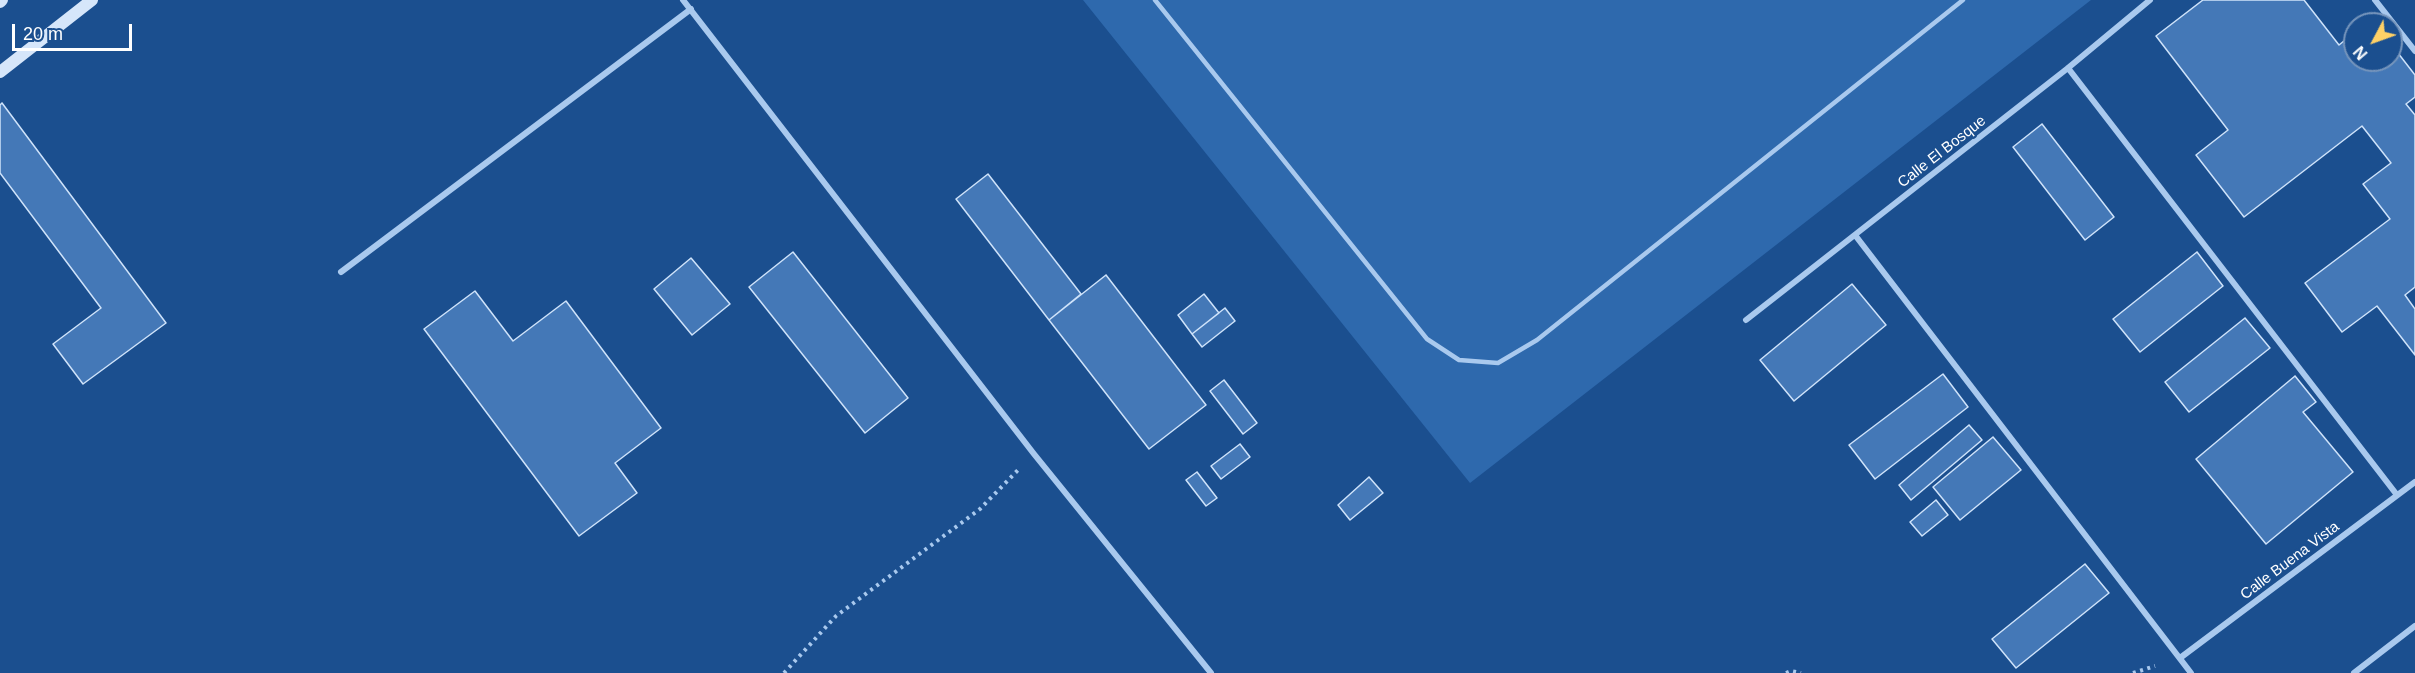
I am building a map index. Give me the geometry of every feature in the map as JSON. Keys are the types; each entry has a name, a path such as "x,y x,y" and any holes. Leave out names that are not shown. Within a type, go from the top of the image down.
{"street":[{"path":"0,72 92,0"},
{"path":"684,0 1034,454 1210,673"},
{"name":"Calle El Bosque","path":"1746,320 2068,68 2150,0"},
{"path":"2375,0 2415,51"},
{"path":"341,272 691,9"},
{"path":"2068,68 2397,495"},
{"path":"1855,235 2191,673"},
{"name":"Calle Buena Vista","path":"2180,658 2415,482"},
{"path":"2354,673 2415,626"}],"lane":[{"path":"1155,0 1427,339 1459,360 1498,363 1537,340 1963,0"}],"path":[{"path":"784,673 836,616 980,509 1034,454"},
{"path":"1786,673 1791,671 1801,673"}],"shaded area":[{"path":"1083,0 2091,0 1470,483"}],"building":[{"path":"2203,0 2304,0 2339,45 2343,42 2343,72 2403,72 2403,60 2415,75 2415,97 2406,104 2415,115 2415,287 2405,295 2415,309 2415,355 2377,306 2342,332 2305,283 2390,219 2363,184 2391,163 2362,126 2244,217 2196,155 2228,130 2156,36"},
{"path":"2,103 166,323 83,384 53,344 101,308 0,173 0,105"},
{"path":"2042,124 2114,217 2085,240 2013,147"},
{"path":"988,174 1081,294 1049,320 956,199"},
{"path":"793,252 908,398 865,433 749,287"},
{"path":"2197,252 2223,286 2140,352 2113,319"},
{"path":"691,258 730,304 692,335 654,289"},
{"path":"1106,275 1206,405 1149,449 1049,320"},
{"path":"1852,284 1886,325 1794,401 1760,360"},
{"path":"475,291 513,341 566,301 661,428 615,463 637,493 579,536 424,329"},
{"path":"1204,294 1219,313 1192,334 1178,315"},
{"path":"1225,308 1235,321 1202,347 1192,334"},
{"path":"2245,318 2270,348 2189,412 2165,382"},
{"path":"1943,374 1968,407 1875,479 1849,445"},
{"path":"2295,376 2316,402 2303,412 2353,472 2266,544 2196,459"},
{"path":"1224,380 1257,423 1243,434 1210,391"},
{"path":"1969,425 1982,440 1911,500 1899,485"},
{"path":"1993,437 2021,470 1960,520 1933,487"},
{"path":"1240,444 1250,457 1221,479 1211,466"},
{"path":"1197,472 1217,498 1206,506 1186,480"},
{"path":"1369,477 1383,493 1350,520 1338,505"},
{"path":"1936,500 1948,515 1922,536 1910,522"},
{"path":"2085,564 2109,593 2016,668 1992,639"}]}
